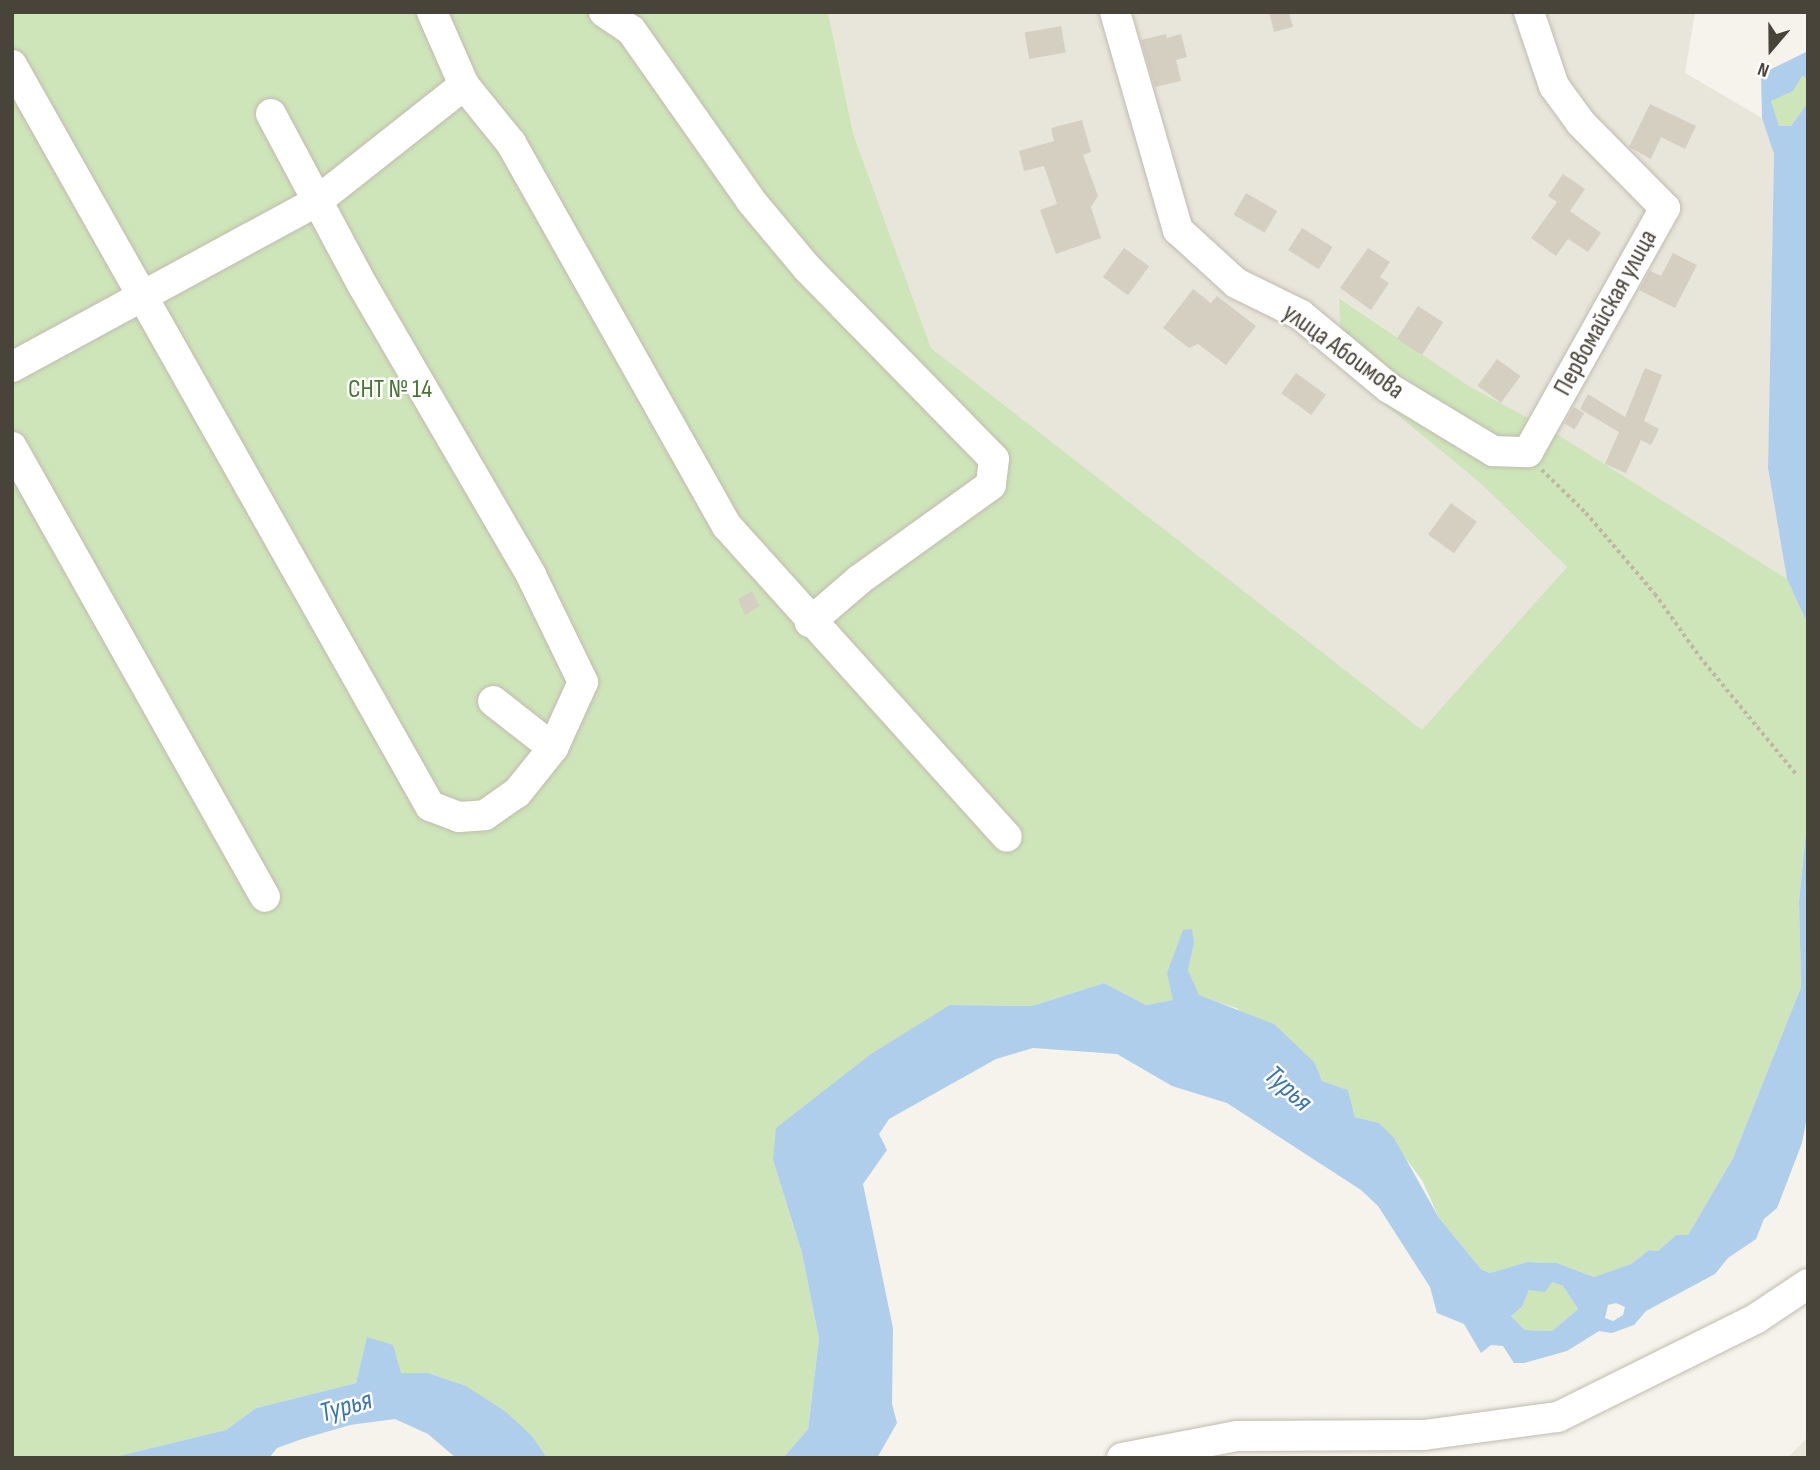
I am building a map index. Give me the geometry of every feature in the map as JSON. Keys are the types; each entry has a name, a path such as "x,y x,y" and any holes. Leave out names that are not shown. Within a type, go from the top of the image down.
{"street":[{"path":"432,12 464,85 511,143 727,526 810,622 1007,836"},
{"path":"604,12 631,30 751,201 807,268 994,459 991,485 859,580 810,622"},
{"name":"улица Абоимова","path":"1115,12 1178,230 1236,283 1301,315 1390,388 1493,451 1528,452"},
{"name":"Первомайская улица","path":"1528,452 1665,208 1581,123 1554,86 1529,12"},
{"path":"12,65 430,806 459,817 485,815 517,793 553,748 583,682 531,575 316,202 271,114"},
{"path":"12,367 316,202 464,85"},
{"path":"12,447 265,897"},
{"path":"493,701 553,748"},
{"path":"1125,1457 1237,1436 1419,1446 1558,1417 1757,1318 1808,1284"}],"path":[{"path":"1528,452 1655,594 1707,667 1797,775"}],"shaded area":[{"path":"828,12 1695,12 1685,73 1762,118 1774,153 1768,468 1787,579 1549,429 1469,386 1340,298 1343,370 1479,482 1567,567 1422,731 931,348 853,133"},
{"path":"1808,1437 1808,1458 1787,1458"}],"green space":[{"name":"СНТ № 14","path":"12,12 828,12 853,133 931,348 1422,730 1567,567 1479,482 1343,370 1339,298 1469,386 1549,429 1787,579 1808,625 1808,811 1799,901 1801,987 1733,1158 1688,1235 1676,1235 1658,1251 1649,1250 1631,1264 1594,1277 1557,1263 1527,1262 1490,1273 1482,1270 1439,1218 1422,1180 1379,1123 1355,1117 1348,1090 1322,1081 1315,1063 1236,1008 1199,996 1188,970 1194,944 1174,1000 1146,1005 1104,983 1032,1006 950,1005 773,1160 802,1253 819,1339 808,1429 783,1458 547,1458 533,1437 465,1386 428,1373 400,1373 367,1338 356,1383 256,1408 226,1430 110,1458 12,1458"},
{"path":"1802,76 1808,78 1808,102 1791,126 1778,126 1771,101"},
{"path":"1552,1282 1563,1286 1578,1309 1552,1331 1525,1330 1511,1316 1522,1307 1529,1290 1546,1288"}],"water":[{"path":"1808,51 1808,78 1802,76 1793,91 1771,101 1779,126 1791,126 1808,102 1808,625 1787,579 1768,468 1774,154 1762,118 1761,74"},
{"name":"Турья","path":"1808,811 1808,1112 1802,1143 1777,1208 1764,1219 1756,1239 1728,1258 1715,1274 1646,1311 1634,1325 1612,1333 1599,1331 1567,1351 1524,1363 1514,1363 1503,1346 1491,1345 1481,1353 1464,1324 1437,1313 1430,1287 1378,1206 1361,1190 1227,1103 1172,1086 1117,1054 1033,1048 996,1059 889,1119 879,1134 887,1150 863,1184 893,1328 892,1404 897,1423 877,1458 783,1458 808,1429 819,1339 802,1253 773,1160 776,1128 871,1054 950,1005 1032,1006 1104,983 1146,1005 1173,1000 1167,973 1183,930 1192,929 1194,944 1188,970 1199,995 1274,1024 1315,1063 1322,1081 1348,1090 1355,1117 1379,1123 1394,1138 1439,1218 1482,1270 1490,1273 1527,1262 1557,1263 1594,1277 1631,1264 1649,1250 1658,1251 1676,1235 1688,1235 1733,1158 1801,987 1799,901","holes":["1552,1282 1563,1286 1578,1309 1552,1331 1525,1330 1511,1316 1522,1307 1529,1290 1545,1292","1616,1303 1625,1307 1623,1315 1613,1321 1605,1318 1608,1305"]},
{"name":"Турья","path":"367,1337 393,1345 401,1373 428,1373 466,1386 506,1412 533,1437 547,1458 456,1458 428,1434 395,1419 350,1425 302,1439 277,1448 269,1458 110,1458 226,1430 256,1408 356,1383"}],"building":[{"path":"1269,12 1289,12 1293,27 1274,32"},
{"path":"1061,26 1066,53 1029,59 1025,32"},
{"path":"1166,34 1167,38 1181,34 1187,57 1176,60 1181,81 1155,87 1141,40"},
{"path":"1650,104 1696,126 1685,149 1661,137 1651,159 1629,147"},
{"path":"1082,120 1091,152 1083,155 1098,196 1091,207 1101,238 1056,254 1040,210 1057,204 1044,166 1024,171 1019,151 1054,141 1051,128"},
{"path":"1563,174 1585,189 1570,211 1601,233 1588,252 1568,239 1556,256 1531,238 1557,202 1548,196"},
{"path":"1246,193 1277,211 1265,233 1234,215"},
{"path":"1302,228 1333,247 1319,269 1288,250"},
{"path":"1124,248 1149,266 1128,295 1103,277"},
{"path":"1368,248 1390,262 1380,277 1389,283 1371,310 1340,288"},
{"path":"1673,253 1697,265 1675,308 1639,290 1650,271 1661,276"},
{"path":"1193,289 1211,303 1217,296 1256,326 1226,365 1198,344 1189,348 1163,328"},
{"path":"1418,306 1443,322 1422,355 1397,339"},
{"path":"1497,359 1520,376 1501,403 1478,386"},
{"path":"1645,368 1662,375 1644,421 1659,429 1651,445 1641,440 1626,473 1605,464 1619,432 1580,409 1588,394 1625,417"},
{"path":"1296,373 1326,395 1311,415 1281,393"},
{"path":"1574,407 1584,413 1575,429 1564,423"},
{"path":"1451,503 1477,522 1454,553 1428,535"},
{"path":"752,591 760,606 745,615 738,599"}]}
